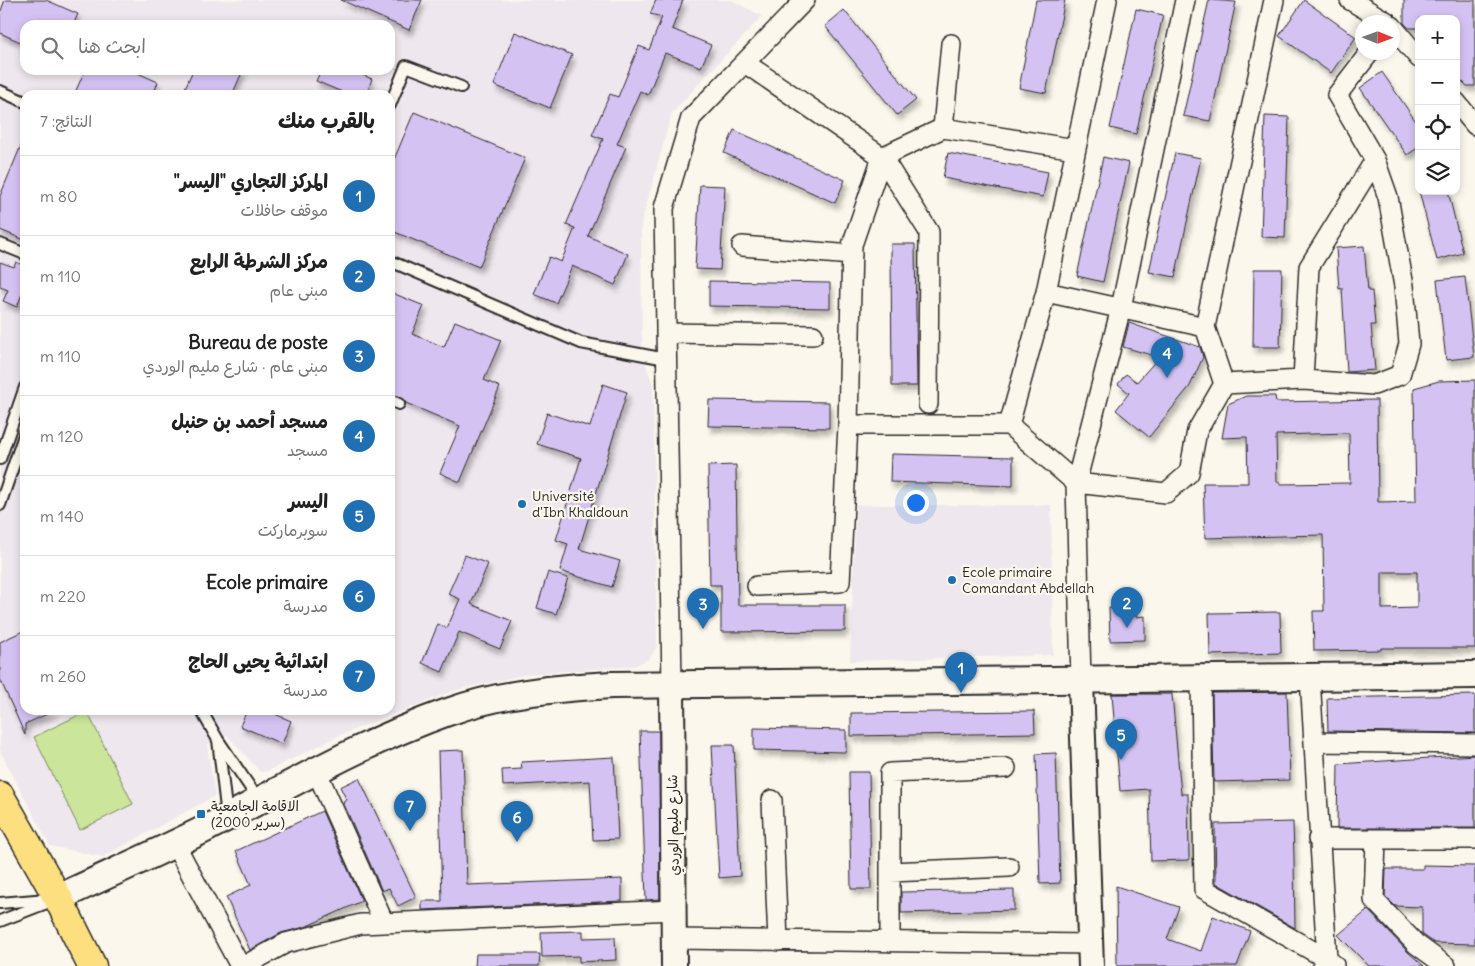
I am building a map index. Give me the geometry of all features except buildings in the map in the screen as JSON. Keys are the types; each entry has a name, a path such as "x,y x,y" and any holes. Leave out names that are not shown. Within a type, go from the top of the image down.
{"main road":[{"path":"58,898 175,844 351,752 448,711 492,699 545,688 1475,675"},
{"path":"0,796 58,898 92,966"}],"street":[{"path":"672,685 664,208 691,118 805,0"},
{"path":"1009,425 1046,292 1106,0"},
{"path":"674,939 890,942 1090,955 1076,483 1121,308 1185,0"},
{"path":"848,424 1009,425 1076,483 1166,493 1189,473 1197,431 1224,384 1205,327 1274,0"},
{"path":"1350,0 1375,15"},
{"path":"1400,35 1415,53"},
{"path":"943,128 951,44"},
{"path":"1224,384 1303,380 1374,385 1400,375 1409,344 1404,286 1388,197 1375,160 1337,95 1364,60"},
{"path":"746,63 882,157 929,232 928,404"},
{"path":"1458,105 1475,125"},
{"path":"757,586 840,582 848,424 852,245 882,157 943,128 1075,149"},
{"path":"1303,380 1309,267 1375,160"},
{"path":"742,246 852,255"},
{"path":"1046,292 1205,327"},
{"path":"666,333 813,335"},
{"path":"1310,677 1318,838 1328,964"},
{"path":"1201,679 1204,889 1328,964"},
{"name":"شارع مليم الوردي","path":"672,685 674,966"},
{"path":"1314,742 1475,744"},
{"path":"890,942 890,774 1006,768"},
{"path":"316,770 384,923"},
{"path":"772,800 778,941"},
{"path":"1318,838 1475,839"},
{"path":"1376,839 1374,900 1416,944 1446,966"},
{"path":"175,844 240,966"},
{"path":"890,872 1009,867"},
{"path":"244,966 286,943 361,924 674,910"}],"lane":[{"path":"395,93 406,66 461,87"},
{"path":"0,91 20,100"},
{"path":"0,244 20,252"},
{"path":"395,263 581,343 666,359"},
{"path":"0,459 20,402"},
{"path":"0,505 20,447"},
{"path":"204,715 218,740 258,799"},
{"path":"218,740 227,817"},
{"path":"0,903 58,898"},
{"path":"0,921 58,898"}],"shaded area":[{"name":"Université d'Ibn Khaldoun","path":"0,0 731,0 762,16 672,113 641,224 642,354 653,385 657,646 649,659 634,666 528,674 456,690 395,714 395,90 20,90 20,715 392,715 338,736 268,771 260,772 227,735 207,745 215,796 103,857 50,846 0,751"},
{"name":"Ecole primaire Comandant Abdellah","path":"856,505 1051,505 1053,655 850,661"}],"green space":[{"path":"79,715 89,715 133,804 80,830 34,737"}],"place":[{"name":"مسجد أحمد بن حنبل","path":"1167,378"},
{"name":"Université d'Ibn Khaldoun","path":"522,504"},
{"name":"Ecole primaire Comandant Abdellah","path":"952,580"},
{"name":"مركز الشرطة الرابع","path":"1127,628"},
{"name":"Bureau de poste","path":"703,629"},
{"name":"المركز التجاري \"اليسر\"","path":"961,693"},
{"name":"اليسر","path":"1121,760"},
{"name":"الاقامة الجامعية (2000 سرير)","path":"201,814"},
{"name":"ابتدائية يحيى الحاج","path":"410,831"},
{"name":"Ecole primaire","path":"517,842"}]}
